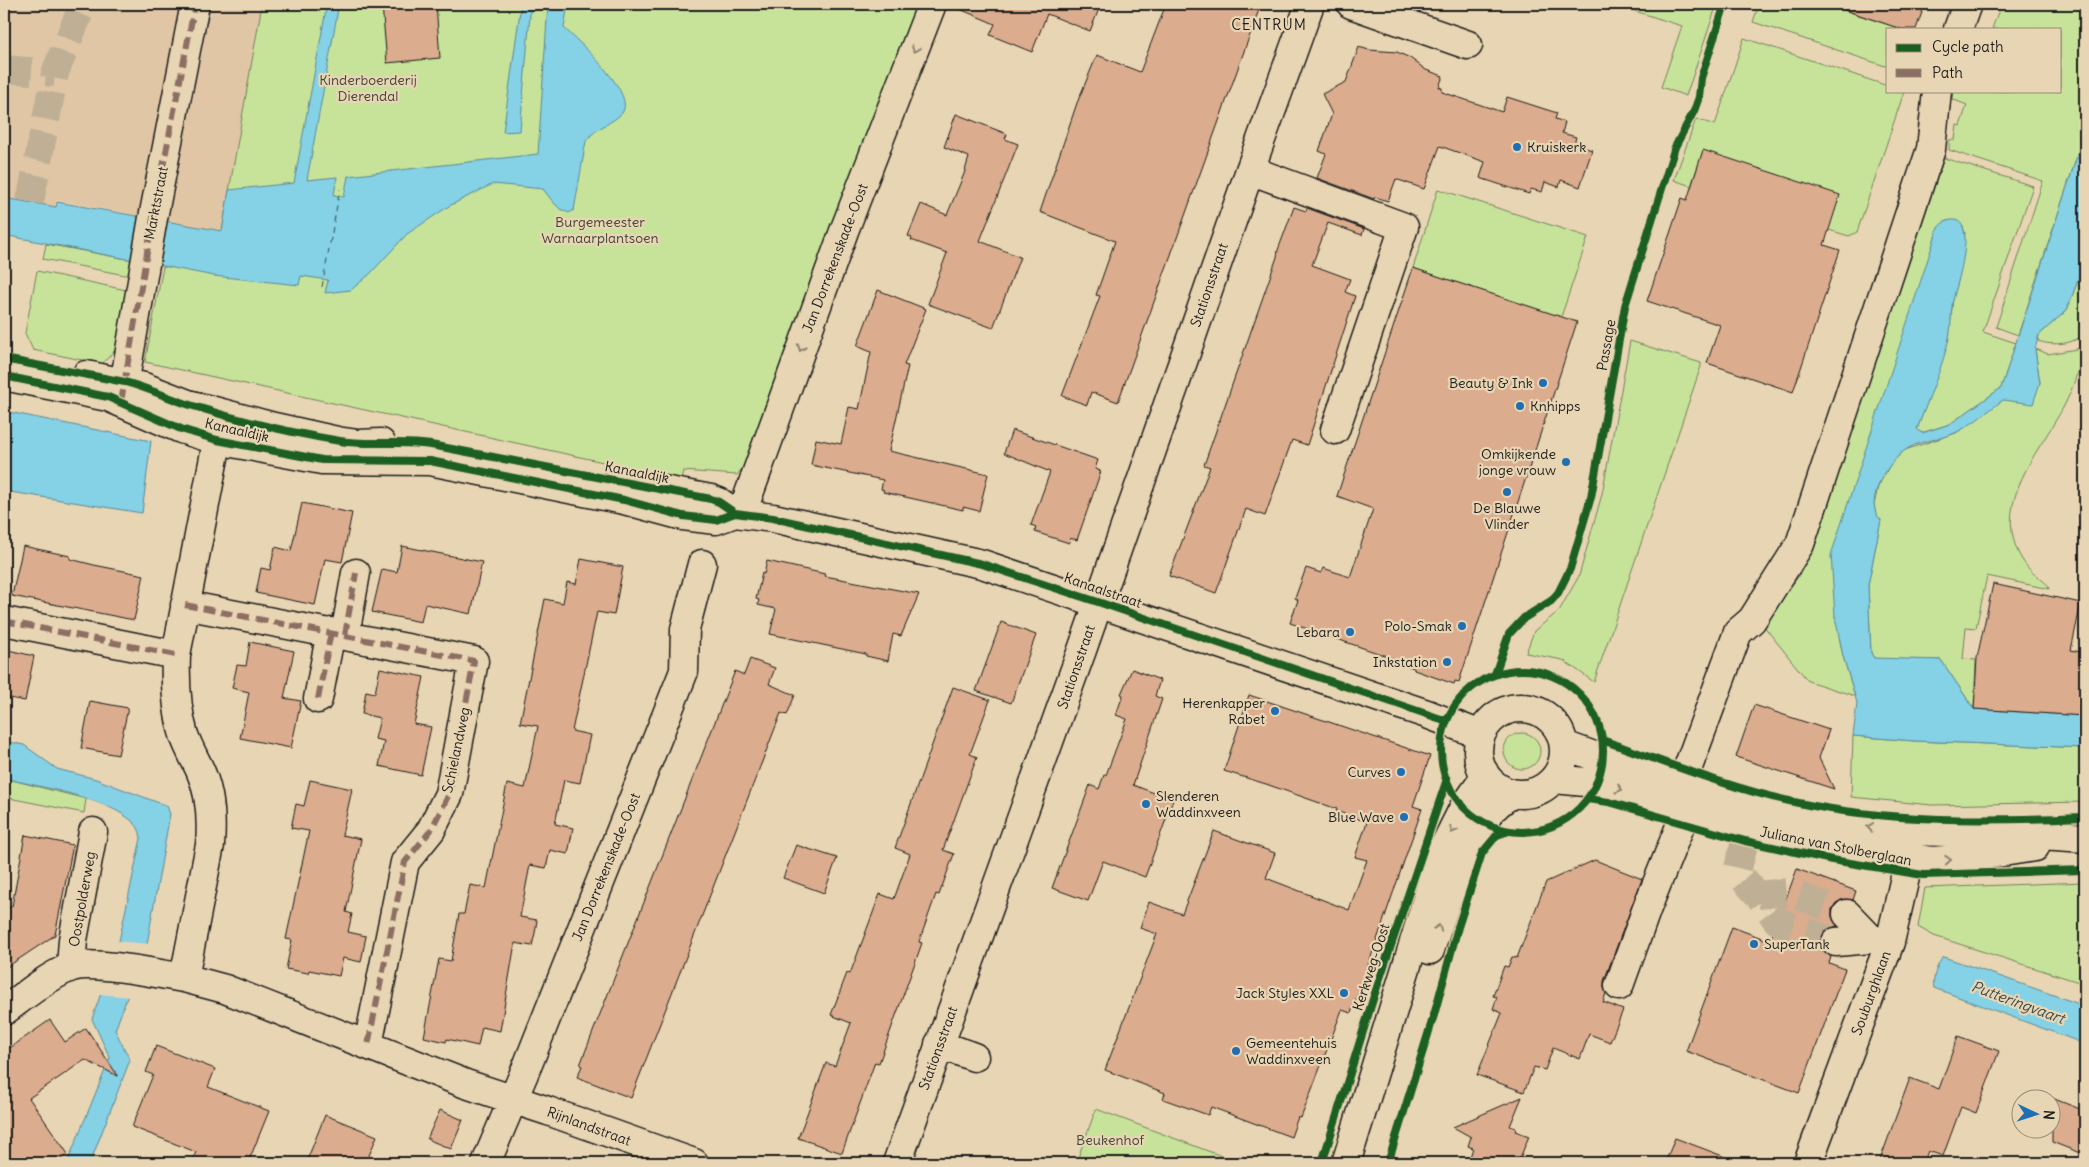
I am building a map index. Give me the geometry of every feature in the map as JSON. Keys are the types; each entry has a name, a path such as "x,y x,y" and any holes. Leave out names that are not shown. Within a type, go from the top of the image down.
{"street":[{"name":"Marktstraat","path":"123,392 129,351 195,4"},
{"name":"Jan Dorrekenskade-Oost","path":"738,513 932,4"},
{"name":"Stationsstraat","path":"897,1163 1310,4"},
{"path":"1351,4 1468,45"},
{"path":"1958,28 1967,4"},
{"path":"1619,986 1686,796 1738,632 1752,620 1800,544 1931,149 1937,92"},
{"path":"1250,170 1404,227 1335,430"},
{"name":"Kanaaldijk","path":"4,359 123,392 220,427 322,460 430,461 614,498 683,516 716,520 738,513"},
{"name":"Kanaaldijk","path":"4,376 90,392 123,392"},
{"path":"220,427 176,655 178,710 184,737 206,789 212,824 210,845 184,978 225,989 512,1100"},
{"name":"Kanaalstraat","path":"738,513 791,522 982,564 1427,714 1481,735"},
{"name":"Jan Dorrekenskade-Oost","path":"486,1163 528,1064 684,671 685,628 702,564"},
{"path":"318,699 356,573"},
{"name":"Schielandweg","path":"185,605 474,661 449,794 431,830 405,862 368,1045"},
{"path":"4,621 176,655"},
{"path":"1364,1163 1415,995 1461,860 1483,821 1501,799 1513,794 1526,794 1538,791 1554,779 1563,760 1564,745 1558,730 1550,719 1529,708 1504,711 1493,718 1481,735 1478,755 1484,772 1497,787 1513,794"},
{"name":"Juliana van Stolberglaan","path":"1564,745 1748,824 1812,842 1932,861 2028,849 2080,838"},
{"path":"1346,1163 1442,851 1464,807 1481,782 1484,772"},
{"name":"Juliana van Stolberglaan","path":"1554,779 1686,796"},
{"name":"Juliana van Stolberglaan","path":"1748,824 1782,812 1878,828 1909,831 2027,834 2080,838"},
{"name":"Souburghlaan","path":"1808,1163 1907,858 1909,831"},
{"name":"Oostpolderweg","path":"72,967 73,940 93,832"},
{"path":"1847,914 1880,940"},
{"path":"1836,942 1880,940"},
{"name":"Oostpolderweg","path":"4,1011 58,974 80,965 184,978"},
{"path":"939,1044 974,1057"},
{"name":"Rijnlandstraat","path":"512,1100 694,1163"}],"shaded area":[{"path":"4,4 262,4 222,231 56,200 55,207 6,197 8,186 4,185"}],"green space":[{"name":"Burgemeester Warnaarplantsoen","path":"262,4 932,4 748,461 737,475 683,471 681,479 145,362 163,267 166,267 222,231"},
{"path":"1604,4 1613,4 1609,10 1604,8"},
{"path":"1613,4 1717,4 1686,96 1661,87 1682,26"},
{"path":"1759,4 1825,4 1898,28 1886,28 1886,66 1753,22"},
{"path":"2001,4 2085,4 2085,132 2018,335 1996,327 2043,181 1949,150 1949,140 1955,140 1957,125 1960,126 1967,105 1952,99 1953,92 2062,92 2062,28 1992,28"},
{"path":"1744,38 1886,85 1886,92 1904,92 1857,232 1849,236 1829,230 1703,151 1691,186 1674,180 1696,119 1715,125"},
{"path":"1944,158 2033,186 1983,332 2016,343 2001,388 1950,424 1921,433 1917,430 1949,338 1953,298 1958,281 1965,233 1963,227 1956,221 1946,221 1938,228 1929,257 1835,616 1843,656 1855,696 1808,681 1763,625 1800,574 1814,545"},
{"path":"1438,189 1588,237 1561,317 1413,268"},
{"path":"46,244 132,260 130,276 43,259"},
{"path":"2085,261 2085,332 2076,340 2070,342 2050,344 2038,341 2039,335 2067,310"},
{"path":"37,271 126,290 116,349 102,364 33,350 25,333"},
{"path":"1630,341 1701,363 1701,366 1594,682 1563,660 1526,653 1534,631 1559,611 1579,576 1602,494"},
{"path":"2082,348 2078,371 2064,406 2026,470 2018,487 2013,505 2011,523 2017,549 2028,568 2049,589 1987,576 1976,628 1966,627 1963,659 1976,660 1974,709 1941,660 1879,659 1874,658 1871,653 1868,585 1881,520 1876,515 1874,505 1878,487 1891,463 1905,450 1956,433 2003,400 2040,383 2035,349 2048,354"},
{"path":"1522,733 1529,734 1535,738 1539,744 1539,758 1535,764 1529,768 1522,769 1515,768 1509,764 1505,758 1504,751 1505,744 1509,738 1515,734"},
{"path":"1853,736 1914,741 2085,748 2085,802 1932,805 1851,797"},
{"path":"4,778 86,799 84,813 4,797"},
{"path":"2085,882 2085,984 1934,936 1918,927 1925,888"},
{"name":"Beukenhof","path":"1096,1109 1240,1163 1076,1163"}],"water":[{"path":"327,4 339,4 307,180 337,177 334,195 344,197 348,176 538,154 548,4 568,4 564,28 604,68 621,93 624,104 622,113 594,132 586,141 574,210 569,213 560,209 543,189 493,184 449,206 407,234 370,274 351,290 325,293 328,280 301,276 299,285 214,276 4,235 4,198 56,207 57,202 222,231 229,190 294,183"},
{"path":"521,4 531,4 520,131 503,132"},
{"path":"2085,132 2085,261 2067,310 2039,335 2035,349 2040,383 2033,404 2003,400 1961,430 1915,445 1897,457 1884,474 1875,494 1876,512 1881,520 1868,585 1871,653 1874,658 1941,660 1974,709 2085,716 2085,748 1914,741 1853,736 1857,703 1843,656 1835,616 1831,555 1938,228 1946,221 1957,221 1963,227 1965,237 1964,250 1953,301 1950,333 1946,350 1917,429 1922,433 1950,424 2001,388"},
{"path":"4,411 151,441 142,513 4,491"},
{"path":"4,741 24,745 57,769 96,779 167,806 170,814 147,944 115,1030 130,1060 90,1163 67,1163 110,1058 92,1019 119,941 141,836 135,824 124,815 109,807 92,800 4,778"},
{"name":"Putteringvaart","path":"1944,957 2085,1006 2085,1044 1934,988 1936,971 1941,959"}],"pier":[{"path":"116,941 149,944 130,997 99,994"}],"building":[{"path":"436,4 440,58 387,63 382,5"},
{"path":"948,4 1101,4 1090,31 1047,14 1032,52 990,35 995,24"},
{"path":"1166,4 1261,4 1118,402 1091,392 1087,405 1062,396 1100,296 1096,295 1115,241 1040,212 1077,103 1097,55 1140,72"},
{"path":"1839,4 1925,4 1916,28 1898,28 1839,8"},
{"path":"1359,47 1369,50 1397,52 1410,58 1426,70 1443,76 1439,87 1442,88 1442,92 1502,112 1507,97 1557,113 1555,119 1565,122 1562,133 1576,137 1574,144 1592,150 1580,187 1561,180 1559,187 1545,182 1542,192 1531,189 1529,194 1480,178 1485,162 1440,146 1424,189 1396,179 1388,201 1375,197 1374,199 1317,178 1326,154 1319,151 1332,114 1322,94 1346,82"},
{"path":"956,114 1007,134 1005,139 1018,144 980,241 1020,257 993,328 928,304 947,253 911,240 912,238 908,236 921,204 947,215 964,174 969,157 944,147"},
{"path":"1703,150 1840,195 1824,245 1840,250 1793,392 1707,363 1720,325 1647,301 1682,198 1687,200"},
{"path":"1294,207 1306,211 1307,208 1364,229 1362,235 1328,223 1312,265 1350,279 1345,292 1355,296 1307,445 1292,440 1265,516 1246,509 1216,593 1169,576 1210,467 1204,465"},
{"path":"1413,268 1577,322 1459,682 1455,681 1454,684 1414,670 1414,668 1403,664 1404,662 1290,623 1298,600 1295,598 1306,568 1321,573 1323,568 1350,577 1373,509 1337,496"},
{"path":"878,290 926,309 904,365 908,366 889,451 988,474 979,511 963,507 963,510 883,492 884,490 881,489 883,480 811,465 816,439 841,444 849,407 859,409 871,352 857,346"},
{"path":"1012,430 1098,460 1095,469 1101,471 1077,540 1070,538 1069,543 1035,532 1036,527 1031,525 1050,472 1004,453"},
{"path":"302,503 352,513 342,562 325,559 315,605 256,593 261,568 270,570 275,547 291,551"},
{"path":"23,546 70,556 70,559 94,565 144,575 134,620 12,596"},
{"path":"402,546 482,562 471,614 425,604 421,622 372,612 382,569 397,572"},
{"path":"581,559 623,567 614,615 597,612 572,731 590,735 580,783 564,780 555,824 573,828 568,854 550,850 546,868 530,865 520,917 537,920 535,933 532,946 515,943 500,1031 482,1027 478,1046 447,1039 446,1042 424,1037 439,959 451,961 459,914 464,914 470,885 486,888 507,784 525,788 538,726 520,723 545,599 563,603 567,582 576,584"},
{"path":"767,561 825,574 825,576 919,594 901,636 893,634 888,661 866,656 866,654 770,634 776,609 758,605 759,600 756,599"},
{"path":"1993,584 2081,603 2071,650 2085,653 2085,716 1974,709 1977,658"},
{"path":"1001,622 1036,635 1011,703 976,691"},
{"path":"250,642 294,651 284,698 301,701 291,748 240,738 249,692 232,688 237,665 246,666"},
{"path":"4,649 34,656 25,701 4,697"},
{"path":"750,659 775,668 769,684 795,695 787,715 781,713 631,1098 577,1077 582,1066 580,1065 735,671 744,675"},
{"path":"380,668 424,677 414,724 431,727 421,775 379,766 384,741 375,739 380,718 362,714 366,691 375,693"},
{"path":"1132,669 1160,680 1155,696 1162,699 1133,785 1173,800 1145,877 1103,861 1088,901 1052,888 1090,785 1099,789 1127,719 1116,715 1123,695 1121,694"},
{"path":"953,687 990,700 970,754 977,757 943,850 954,854 939,895 936,894 919,942 922,943 879,1063 875,1062 842,1153 798,1138 826,1063 835,1066 851,1023 831,1015 847,973 850,974 880,894 894,899 910,854 895,848"},
{"path":"1249,695 1430,756 1413,806 1422,809 1361,986 1351,1013 1342,1010 1301,1118 1298,1117 1291,1137 1211,1107 1208,1115 1163,1099 1165,1093 1105,1070 1157,934 1140,928 1149,902 1182,914 1214,831 1275,853 1266,878 1349,910 1367,860 1355,857 1367,822 1336,811 1337,809 1224,771"},
{"path":"90,701 128,708 118,755 81,748"},
{"path":"1754,705 1829,730 1819,758 1834,789 1736,757"},
{"path":"310,780 352,789 342,835 361,839 346,912 352,914 348,932 366,936 361,962 343,958 339,976 309,970 308,973 286,969 292,940 286,939 309,831 291,828 296,804 304,806"},
{"path":"25,835 73,845 55,935 4,969 4,911 12,906"},
{"path":"796,845 837,858 824,893 783,878"},
{"path":"1595,860 1642,879 1604,981 1606,993 1603,1002 1623,1010 1610,1042 1589,1034 1580,1059 1553,1048 1545,1070 1534,1067 1524,1092 1477,1075 1502,1013 1493,1009 1497,997 1493,996 1504,966 1508,967 1512,957 1517,958 1546,882"},
{"path":"1797,869 1856,891 1853,900 1844,899 1836,903 1832,909 1832,917 1837,926 1828,929 1822,936 1820,943 1823,950 1831,957 1829,963 1845,969 1799,1093 1686,1051 1732,927 1770,941"},
{"path":"50,1020 65,1042 86,1028 118,1076 85,1060 29,1098 68,1154 55,1163 4,1163 4,1052"},
{"path":"1958,1036 1999,1051 1976,1113 1961,1107 1943,1156 1928,1151 1923,1163 1879,1163 1910,1078 1939,1089"},
{"path":"156,1046 215,1069 208,1087 269,1111 248,1163 191,1163 196,1152 132,1127 153,1075 146,1072"},
{"path":"1522,1097 1510,1126 1516,1128 1515,1131 1529,1136 1518,1163 1468,1163 1473,1148 1468,1146 1471,1137 1453,1127"},
{"path":"2062,1102 2085,1111 2085,1155 2052,1142 2052,1140 2062,1140"},
{"path":"440,1110 463,1120 451,1149 427,1139"},
{"path":"325,1115 377,1136 366,1163 306,1163"},
{"path":"1675,1138 1736,1161 1736,1163 1665,1163"}],"ferry route":[{"path":"322,287 340,189"}],"tunnel":[{"path":"30,202 55,73 83,4"},
{"path":"4,69 55,73"},
{"path":"1745,841 1737,872 1758,895 1777,921 1836,942"},
{"path":"1758,895 1788,892 1847,914"}],"marked path":[{"path":"121,402 153,218 195,4"},
{"path":"345,635 356,573"},
{"path":"185,605 474,661 449,794 431,830 405,862 368,1045"},
{"path":"4,621 176,655"},
{"path":"318,699 331,632"}],"cycle path":[{"name":"Passage","path":"1495,674 1509,634 1524,618 1551,601 1558,593 1570,569 1591,497 1625,306 1675,147 1694,111 1699,97 1701,78 1725,4"},
{"path":"4,359 125,382 208,411 303,434 351,442 431,445 711,499 735,513"},
{"path":"4,376 108,397 181,429 217,440 322,460 430,461 624,500 683,516 716,520 735,513 773,518 982,564 1447,721"},
{"path":"1522,670 1538,672 1553,677 1567,684 1579,694 1589,706 1596,720 1601,735 1603,751 1601,767 1596,782 1589,796 1579,808 1567,818 1553,825 1538,830 1522,832 1506,830 1491,825 1477,818 1465,808 1455,796 1448,782 1443,767 1441,751 1443,735 1448,720 1455,706 1465,694 1477,684 1491,677 1506,672 1522,670"},
{"path":"1602,740 1745,790 1830,809 1866,814 1939,819 1976,820 2085,817"},
{"name":"Kerkweg-Oost","path":"1322,1163 1374,996 1447,779"},
{"path":"1587,799 1609,802 1745,841 1832,860 1923,875 2085,870"},
{"path":"1388,1163 1482,853 1497,835 1509,831"}],"place":[{"name":"Kruiskerk","path":"1517,147"},
{"name":"Beauty & Ink","path":"1543,383"},
{"name":"Knhipps","path":"1520,406"},
{"name":"Omkijkende jonge vrouw","path":"1566,462"},
{"name":"De Blauwe Vlinder","path":"1507,492"},
{"name":"Polo-Smak","path":"1462,626"},
{"name":"Lebara","path":"1350,632"},
{"name":"Inkstation","path":"1447,662"},
{"name":"Herenkapper Rabet","path":"1275,711"},
{"name":"Curves","path":"1401,772"},
{"name":"Slenderen Waddinxveen","path":"1146,804"},
{"name":"Blue Wave","path":"1404,817"},
{"name":"SuperTank","path":"1754,944"},
{"name":"Jack Styles XXL","path":"1344,993"},
{"name":"Gemeentehuis Waddinxveen","path":"1236,1051"}],"district":[{"name":"CENTRUM","path":"1269,24"}],"park label":[{"name":"Kinderboerderij Dierendal","path":"368,88"}]}
